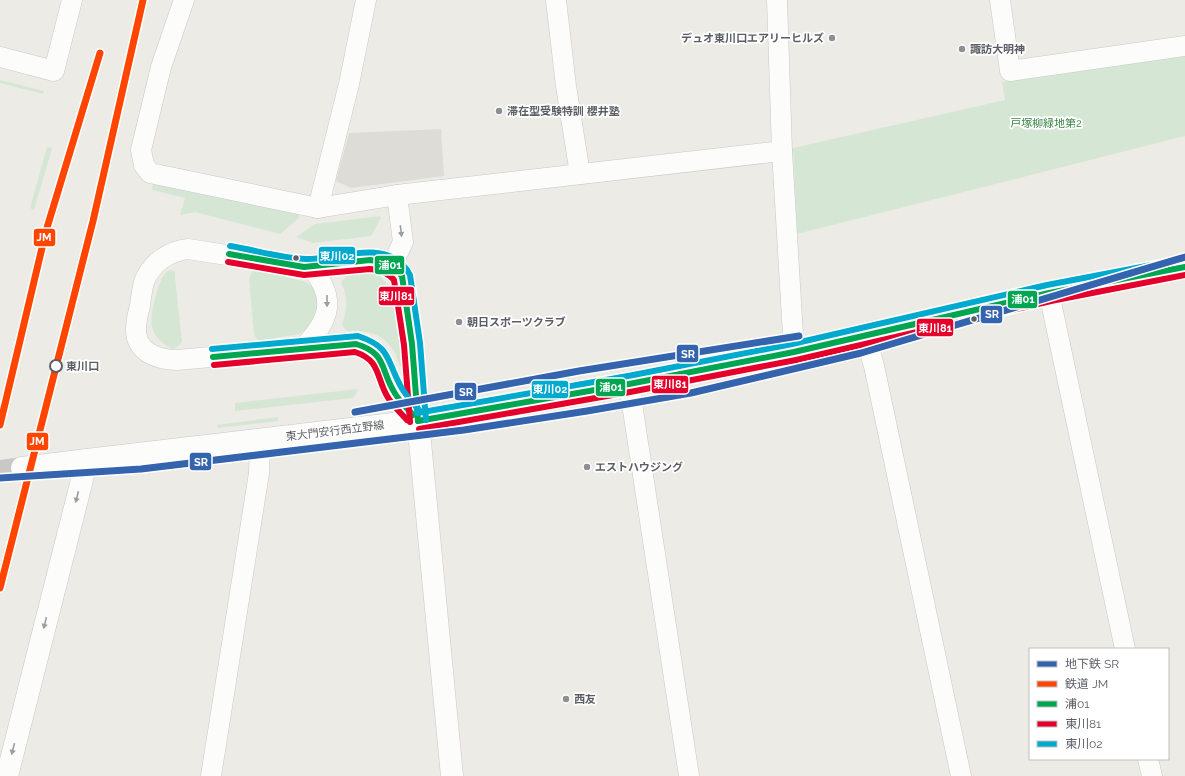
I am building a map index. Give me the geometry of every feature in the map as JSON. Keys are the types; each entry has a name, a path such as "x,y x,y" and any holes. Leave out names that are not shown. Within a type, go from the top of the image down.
{"main road":[{"name":"東大門安行西立野線","path":"22,468 418,420 629,384 794,352 865,334 1049,293 1185,267"},
{"path":"418,420 452,776"},
{"path":"7,776 87,460"}],"street":[{"path":"0,57 54,71 72,0"},
{"path":"184,0 161,67 141,150 144,165 150,173 318,208 396,195 782,151"},
{"path":"318,208 349,84 366,0"},
{"path":"556,0 566,86 580,174"},
{"path":"777,0 782,151 794,352"},
{"path":"1000,0 1010,71 1185,46"},
{"path":"392,265 403,242 396,195"},
{"path":"194,249 311,267 365,261 392,265 402,276 412,344 418,420 397,397 392,389 384,365 379,356 365,346 356,344 177,360 164,360 152,356 143,348 137,338 136,328 146,277 160,260 170,253 194,249"},
{"path":"304,348 318,331 326,315 326,290 321,279 311,267"},
{"path":"1049,293 1125,648"},
{"path":"865,334 874,366 961,776"},
{"path":"629,384 689,776"},
{"path":"211,776 259,473 260,440"},
{"path":"1148,760 1152,776"}],"shaded area":[{"path":"441,129 444,176 351,188 336,181 349,133"}],"green space":[{"name":"戸塚柳緑地第2","path":"1185,55 1185,136 797,234 793,148 1005,100 1002,82"},
{"path":"0,80 44,91 43,94 0,83"},
{"path":"47,147 52,148 34,210 30,208"},
{"path":"153,181 299,215 299,218 280,234 195,212 180,215 185,198 152,190"},
{"path":"380,216 381,218 371,236 313,243 296,237 315,224"},
{"path":"254,269 306,282 315,289 318,297 317,314 311,326 299,334 258,341 254,335 249,278"},
{"path":"171,270 175,272 182,342 173,349 157,337 153,331 151,322 159,285 165,274"},
{"path":"368,272 373,273 385,281 394,299 402,368 394,351 385,340 379,336 367,332 347,331 342,325 345,313 346,298 341,282 348,275"},
{"path":"358,389 353,398 235,411 235,403"},
{"path":"278,417 278,421 218,428 217,425"}],"tunnel":[{"path":"0,471 22,468"}],"metro line":[{"name":"SR","path":"0,478 141,469 464,430 691,393 861,353 1185,257"},
{"name":"SR","path":"355,412 579,371 799,336"}],"rail line":[{"name":"JM","path":"0,588 93,221 143,0"},
{"name":"JM","path":"0,425 46,231 100,53"}],"transit line":[{"name":"東川02","path":"230,246 278,256 306,259 318,259 369,252 382,254 393,258 403,265 410,275 420,343 426,420"},
{"name":"浦01","path":"229,254 304,267 370,260 383,262 394,267 402,276 412,344 418,421"},
{"name":"東川02","path":"417,413 628,376 792,344 1047,285 1183,259"},
{"name":"東川81","path":"228,262 304,275 370,269 389,275 394,280 404,345 410,422"},
{"name":"浦01","path":"418,421 629,384 794,352 1049,293 1185,267"},
{"name":"東川81","path":"419,429 630,392 796,360 1051,301 1185,275"},
{"name":"東川02","path":"212,349 358,336 369,340 382,349 402,389 419,410"},
{"name":"浦01","path":"213,357 356,344 366,348 377,356 395,394 413,415"},
{"name":"東川81","path":"214,365 355,352 363,355 373,364 387,396 407,420"}],"place":[{"name":"デュオ東川口エアリーヒルズ","path":"832,38"},
{"name":"諏訪大明神","path":"962,49"},
{"name":"滞在型受験特訓 櫻井塾","path":"499,111"},
{"name":"朝日スポーツクラブ","path":"459,322"},
{"name":"東川口","path":"56,366"},
{"name":"エストハウジング","path":"587,467"},
{"name":"西友","path":"566,699"}]}
